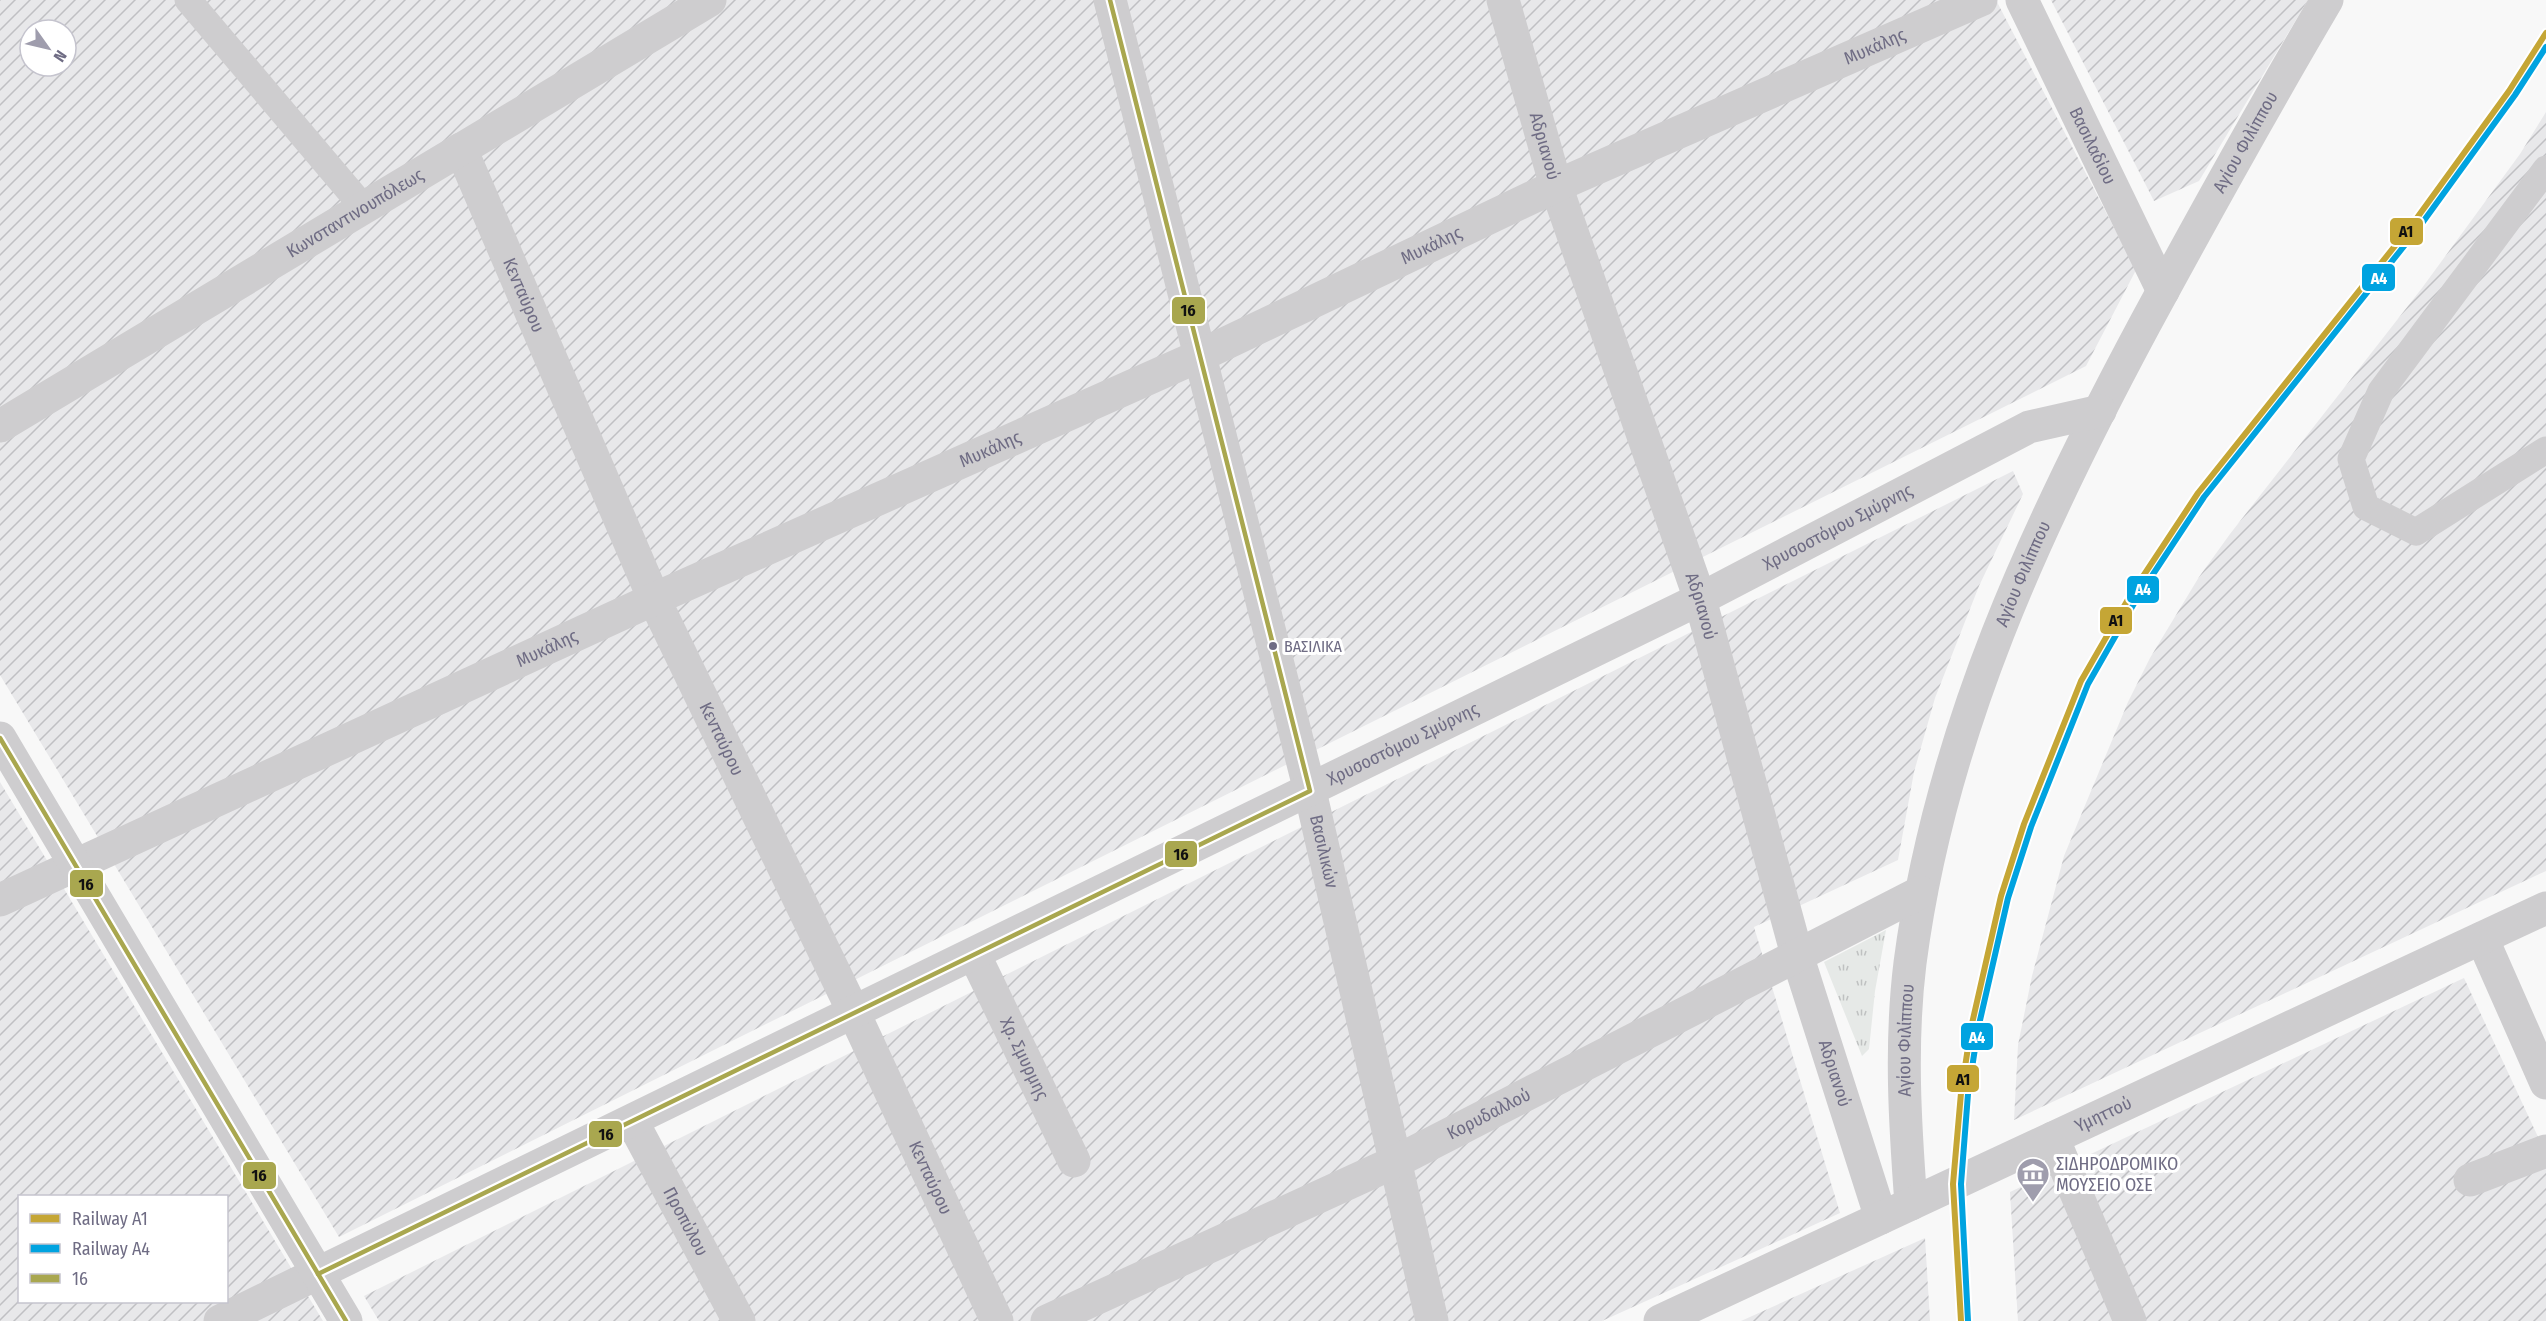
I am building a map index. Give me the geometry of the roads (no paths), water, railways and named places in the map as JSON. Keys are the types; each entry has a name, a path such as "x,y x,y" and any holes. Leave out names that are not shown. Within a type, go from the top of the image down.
{"street":[{"name":"Κωνσταντινουπόλεως","path":"0,426 710,0"},
{"name":"Βασιλικών","path":"1110,0 1310,791 1432,1321"},
{"name":"Αδριανού","path":"1503,0 1556,186 1700,598 1797,955 1881,1218"},
{"name":"Μυκάλης","path":"0,900 654,599 1199,356 1556,186 1981,0"},
{"name":"Βασιλαδίου","path":"2022,0 2163,291"},
{"name":"Αγίου Φιλίππου","path":"1911,1204 1904,1102 1904,1048 1910,965 1921,891 1946,786 1968,711 2025,565 2100,411 2239,151 2326,0"},
{"name":"Κενταύρου","path":"461,149 654,599 854,1013 997,1321"},
{"name":"Χρυσοστόμου Σμύρνης","path":"220,1321 1310,791 1700,598 2029,427 2100,411"},
{"path":"0,738 346,1321"},
{"name":"Κορυδαλλού","path":"1047,1321 1397,1161 1921,891"},
{"name":"Υμηττού","path":"1660,1321 2546,908"},
{"path":"2482,938 2546,1083"},
{"name":"Χρ. Σμυρμης","path":"974,954 1074,1161"},
{"name":"Προπύλου","path":"632,1121 739,1321"},
{"path":"2054,1138 2130,1321"},
{"path":"2470,1180 2546,1151"}],"lane":[{"path":"188,0 364,208"},
{"path":"2546,170 2381,391 2351,459 2366,507 2416,532 2546,450"}],"rail line":[{"name":"A1","path":"1961,1321 1953,1184 1961,1093 1971,1028 2001,896 2024,824 2081,681 2130,596 2198,493 2414,222 2509,91 2546,33"},
{"name":"A4","path":"1968,1321 1961,1184 1968,1094 1978,1029 2008,898 2031,827 2088,684 2136,600 2204,497 2420,226 2515,95 2546,47"}],"place":[{"name":"ΒΑΣΙΛΙΚΑ","path":"1273,646"},
{"name":"ΣΙΔΗΡΟΔΡΟΜΙΚΟ ΜΟΥΣΕΙΟ ΟΣΕ","path":"2033,1203"}]}
